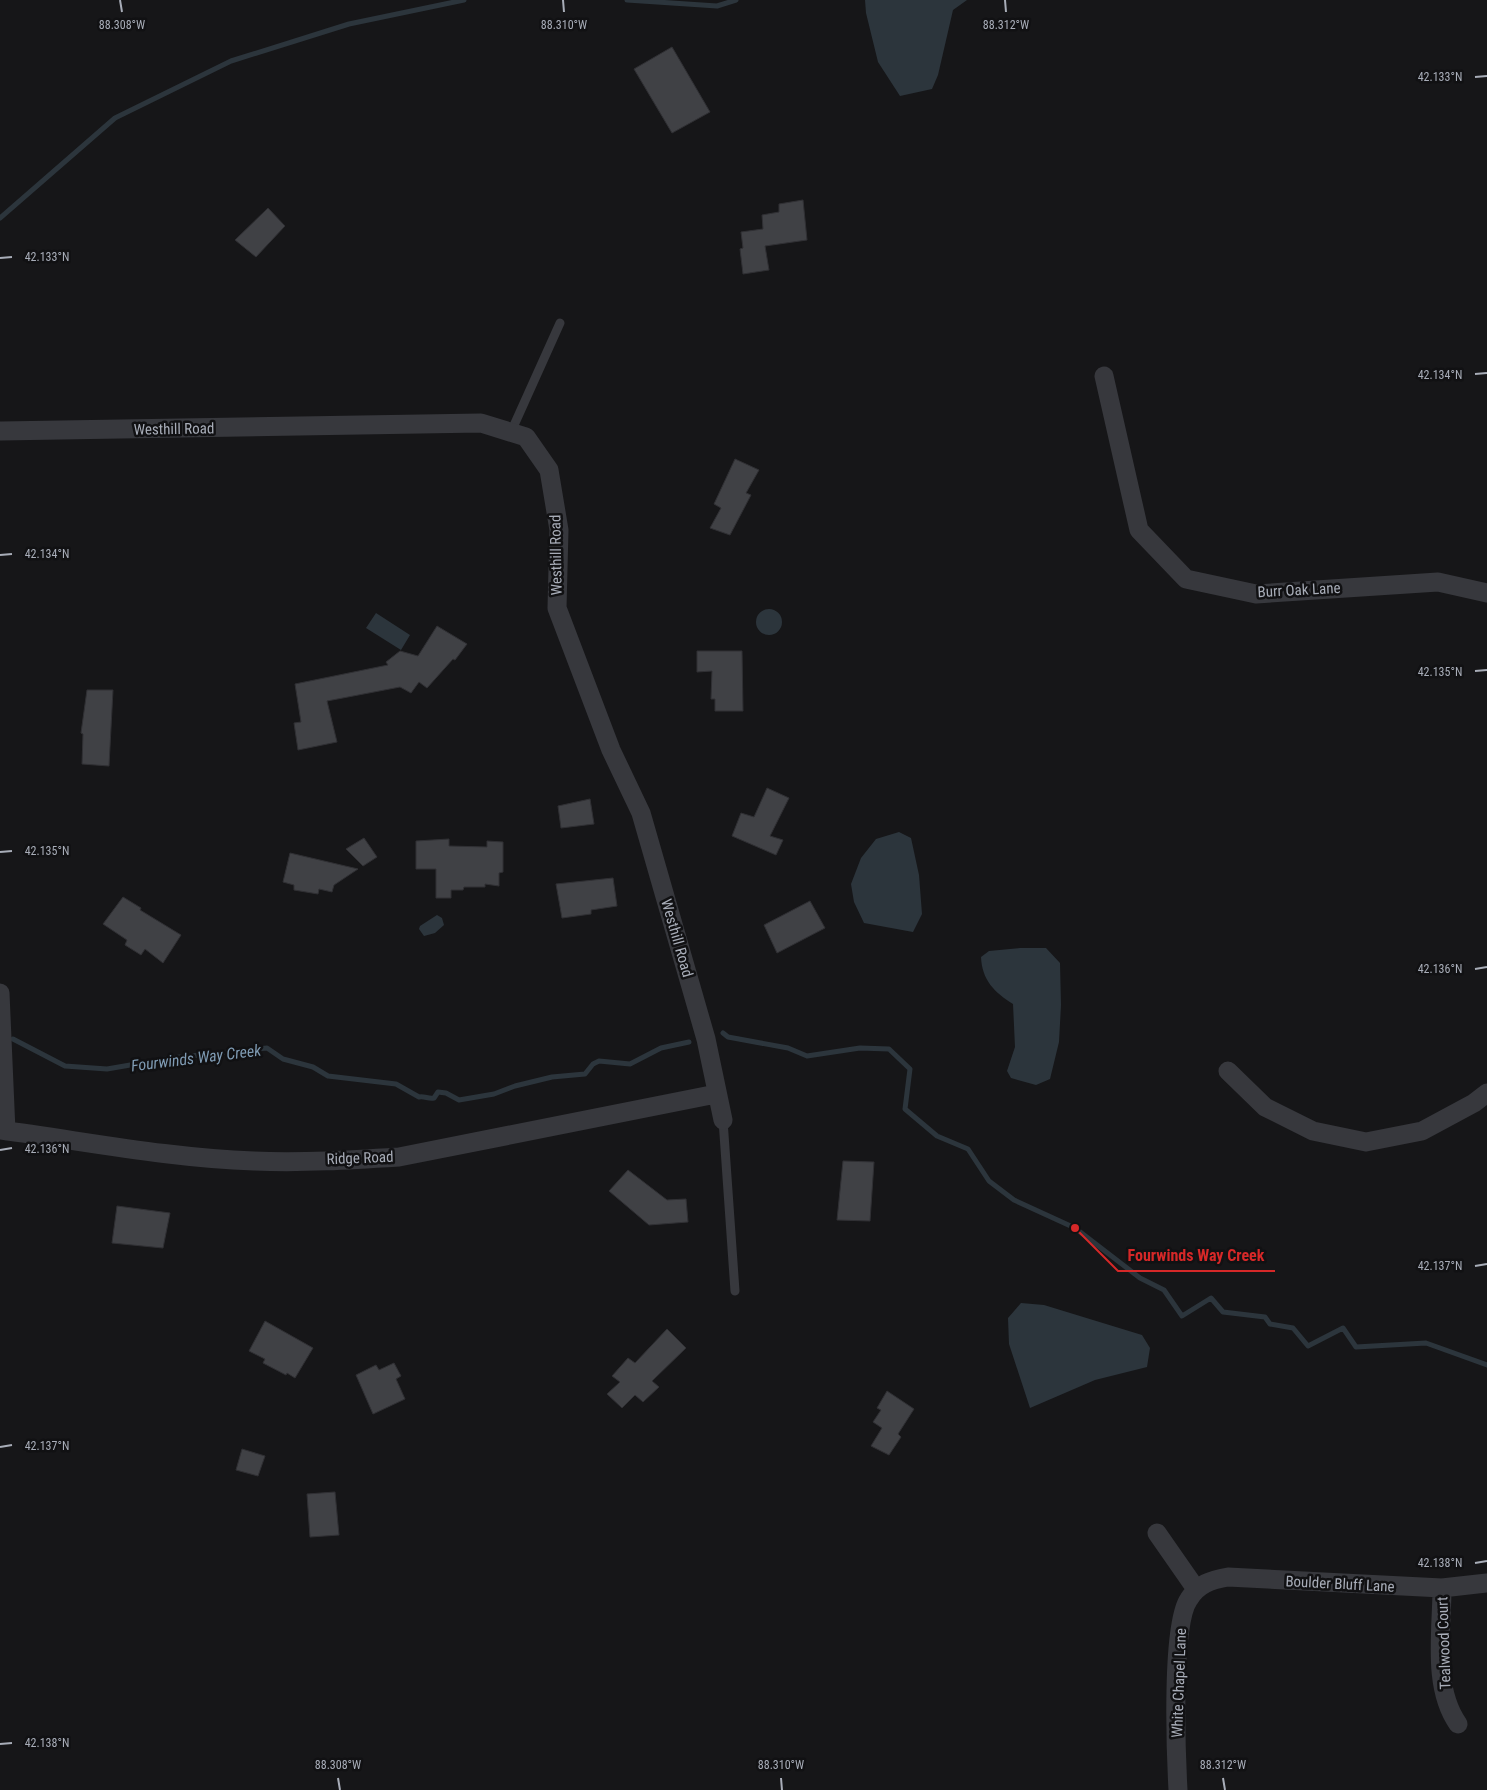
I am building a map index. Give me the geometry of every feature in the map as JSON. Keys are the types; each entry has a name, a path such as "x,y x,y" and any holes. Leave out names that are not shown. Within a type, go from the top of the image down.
{"street":[{"name":"Burr Oak Lane","path":"1104,376 1140,530 1186,579 1256,594 1438,582 1487,593"},
{"name":"Westhill Road","path":"0,431 481,423 526,437 549,470 559,530 557,608 611,750 641,813 706,1039 716,1094 723,1120"},
{"path":"0,431 0,436"},
{"path":"0,993 3,1130"},
{"path":"1228,1071 1265,1107 1313,1131 1366,1142 1422,1131 1474,1103 1487,1093"},
{"name":"Ridge Road","path":"3,1130 132,1150 255,1161 366,1160 399,1157 716,1094"},
{"path":"1157,1533 1196,1589"},
{"name":"Boulder Bluff Lane","path":"1196,1589 1208,1581 1228,1577 1442,1588 1487,1583"},
{"name":"Tealwood Court","path":"1442,1588 1442,1678 1451,1714 1458,1724"},
{"name":"White Chapel Lane","path":"1178,1790 1177,1676 1181,1621 1187,1600 1196,1589"}],"lane":[{"path":"511,432 560,323"},
{"path":"723,1120 735,1291"}],"shaded area":[{"path":"865,0 967,0 953,10 938,75 932,89 900,96 878,62 866,13"},
{"path":"769,609 778,613 782,622 778,631 769,635 760,631 756,622 760,613"},
{"path":"376,613 410,635 401,650 366,628"},
{"path":"899,832 911,838 919,875 922,914 913,932 864,923 854,902 851,884 861,858 876,839"},
{"path":"437,915 442,918 444,925 435,933 424,936 419,929 420,926"},
{"path":"1046,948 1060,963 1061,1005 1059,1042 1050,1079 1036,1085 1011,1078 1007,1071 1015,1047 1013,1004 990,985 984,972 981,957 989,951"},
{"path":"1021,1303 1044,1305 1142,1335 1150,1348 1147,1367 1095,1380 1030,1408 1009,1344 1008,1318"}],"building":[{"path":"672,47 710,112 672,133 634,69"},
{"path":"803,200 807,240 765,246 769,270 743,274 740,249 743,248 741,232 763,229 762,215 779,212 779,204"},
{"path":"268,208 285,226 256,257 235,240"},
{"path":"735,459 759,470 746,493 751,495 730,535 710,528 721,508 714,504"},
{"path":"437,626 467,644 455,660 453,659 427,688 419,682 411,693 400,687 327,701 337,742 298,750 294,723 301,722 295,684 388,665 386,662 400,651 418,656"},
{"path":"697,651 742,651 743,711 715,711 715,699 711,699 712,671 697,672"},
{"path":"87,690 113,690 109,766 82,764 83,734 81,733"},
{"path":"767,788 789,798 770,836 783,840 776,855 732,836 741,813 754,817"},
{"path":"590,799 594,824 561,828 558,806"},
{"path":"364,838 377,857 363,866 346,849"},
{"path":"449,839 449,846 487,847 487,841 503,842 503,872 499,873 499,886 485,884 485,887 464,887 463,890 451,890 451,898 436,898 436,869 416,869 416,841"},
{"path":"290,853 358,869 334,885 332,892 319,889 318,894 294,890 294,885 283,882"},
{"path":"613,878 617,906 591,910 591,914 562,918 556,884"},
{"path":"123,897 141,908 140,910 181,935 163,963 145,949 141,955 125,945 127,940 103,924"},
{"path":"810,901 825,928 777,953 764,925"},
{"path":"843,1161 874,1162 870,1221 837,1220"},
{"path":"628,1170 667,1200 686,1199 688,1222 649,1225 609,1191"},
{"path":"117,1206 170,1213 163,1248 112,1243"},
{"path":"265,1321 313,1348 295,1378 263,1363 265,1359 249,1351"},
{"path":"667,1329 686,1348 652,1381 659,1387 643,1402 635,1395 622,1408 607,1394 620,1382 612,1376 628,1358 635,1363"},
{"path":"394,1363 401,1376 396,1379 405,1399 373,1414 356,1375 376,1365 379,1370"},
{"path":"887,1391 914,1409 898,1434 901,1437 889,1455 871,1446 882,1428 873,1422 881,1410 877,1408"},
{"path":"242,1449 265,1456 258,1476 236,1470"},
{"path":"335,1492 339,1535 310,1537 307,1494"}],"waterway":[{"path":"0,218 115,118 231,61 349,24 464,0"},
{"path":"627,0 717,6 736,0"},
{"name":"Fourwinds Way Creek","path":"723,1033 728,1037 788,1048 807,1056 860,1048 889,1049 910,1069 905,1109 937,1136 968,1149 989,1181 1014,1200 1075,1228 1140,1278 1164,1290 1182,1316 1211,1298 1223,1312 1265,1317 1270,1324 1293,1328 1308,1346 1343,1328 1356,1347 1426,1343 1487,1365"},
{"name":"Fourwinds Way Creek","path":"13,1039 65,1066 107,1069 171,1058 267,1048 283,1059 313,1067 328,1076 396,1084 419,1097 434,1098 438,1092 446,1093 459,1100 494,1094 515,1086 552,1077 585,1074 593,1064 599,1061 630,1064 661,1048 689,1042"}],"place":[{"name":"Fourwinds Way Creek","path":"1075,1228"}]}
